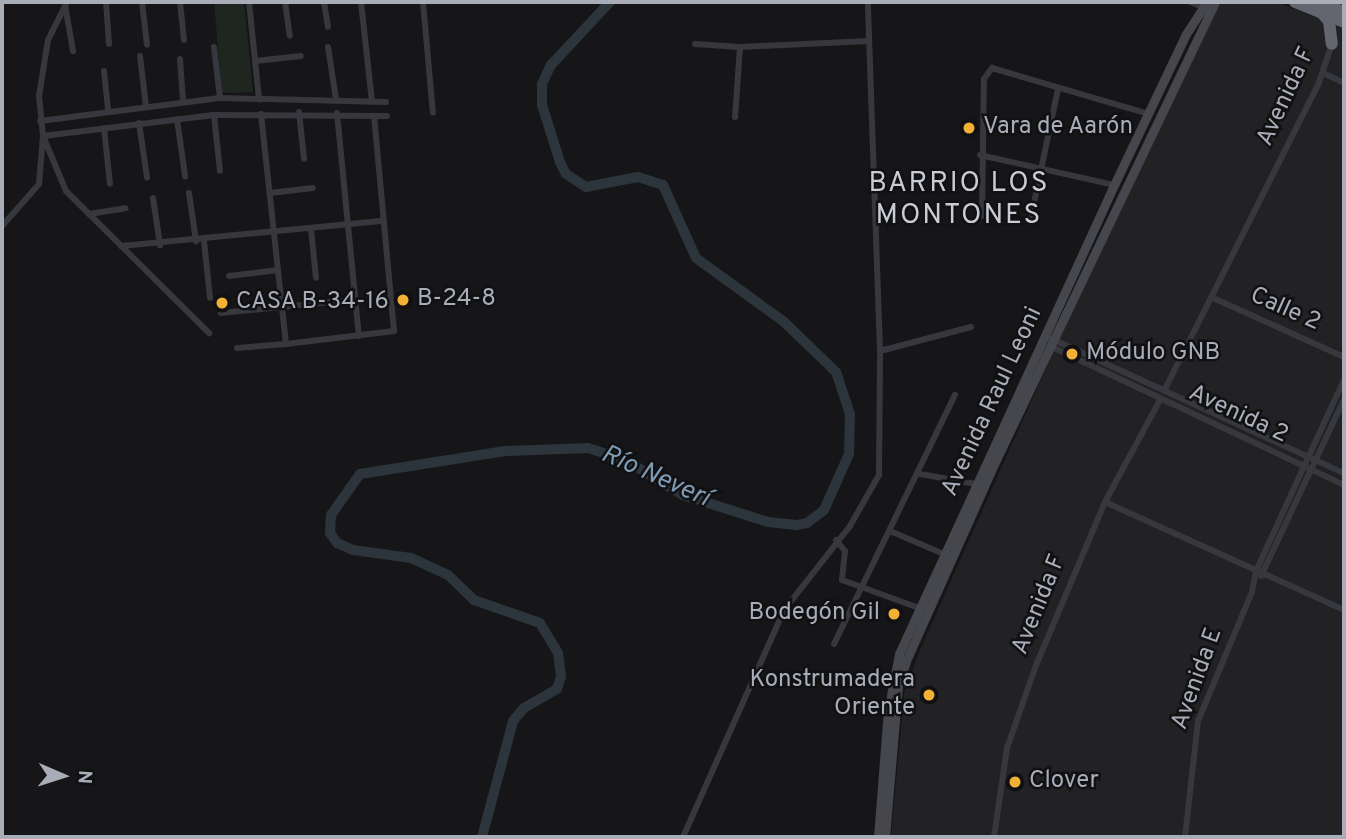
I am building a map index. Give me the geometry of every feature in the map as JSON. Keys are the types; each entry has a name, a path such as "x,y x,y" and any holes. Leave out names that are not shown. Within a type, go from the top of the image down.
{"highway":[{"path":"1295,2 1344,12"},
{"path":"1338,2 1344,4"},
{"path":"1320,7 1344,22"},
{"path":"1320,7 1329,21 1332,44"},
{"path":"1332,44 1344,34"}],"main road":[{"name":"Avenida Raul Leoni","path":"885,837 897,697 906,661 1215,2"},
{"name":"Avenida Raul Leoni","path":"878,837 892,683 919,608 1114,185 1205,5"}],"street":[{"path":"106,2 109,44"},
{"path":"142,2 147,45"},
{"path":"180,2 184,40"},
{"path":"249,2 259,99"},
{"path":"285,2 290,36"},
{"path":"324,2 328,27"},
{"path":"360,2 372,101"},
{"path":"423,2 433,113"},
{"path":"683,837 784,610 836,540 850,526 879,475 880,351 868,2"},
{"path":"1190,2 1205,5"},
{"path":"66,3 73,51"},
{"path":"66,3 41,68 40,121 43,136 66,191 209,333"},
{"path":"695,44 740,47 869,41"},
{"name":"Avenida F","path":"1164,391 1323,73 1332,44"},
{"path":"214,47 220,98"},
{"path":"328,47 336,99"},
{"path":"735,117 740,47"},
{"path":"140,56 146,106"},
{"path":"255,61 301,56"},
{"path":"180,60 183,101"},
{"path":"982,216 980,155 987,71 992,68 1149,114"},
{"path":"104,71 108,110"},
{"path":"1323,73 1344,83"},
{"path":"1030,222 1058,89"},
{"path":"40,121 108,110 220,98 386,102"},
{"path":"43,136 214,115 299,112 387,116"},
{"path":"299,112 304,159"},
{"path":"337,113 359,336"},
{"path":"261,114 286,344"},
{"path":"214,115 220,170"},
{"path":"237,348 394,331 381,220 374,116"},
{"path":"177,118 185,176"},
{"path":"139,123 148,177"},
{"path":"104,128 110,184"},
{"path":"2,226 39,184 43,136"},
{"path":"980,155 1114,185"},
{"path":"270,193 313,188"},
{"path":"189,192 210,298"},
{"path":"153,198 160,245"},
{"path":"89,214 126,208"},
{"path":"121,246 274,234 381,220"},
{"path":"311,229 316,278"},
{"path":"229,276 278,270"},
{"name":"Calle 2","path":"1211,298 1344,357"},
{"path":"221,313 341,301"},
{"path":"880,351 971,327"},
{"name":"Avenida 2","path":"1043,339 1160,400 1344,485"},
{"name":"Avenida 2","path":"1053,344 1344,473"},
{"path":"1311,458 1344,380"},
{"path":"834,644 920,474 955,395"},
{"name":"Avenida F","path":"994,837 1007,748 1037,663 1105,502 1160,400"},
{"path":"1256,571 1311,458 1344,400"},
{"path":"1257,579 1264,575 1306,468"},
{"path":"920,474 976,484"},
{"path":"1105,502 1344,610"},
{"path":"890,531 944,554"},
{"path":"836,540 845,551 842,580 862,591 919,608"},
{"name":"Avenida E","path":"1185,837 1198,721 1257,579 1256,571"}],"shaded area":[{"path":"214,2 244,2 253,92 222,93"},
{"path":"1223,2 1277,2 1344,29 1344,837 891,837 904,694 920,650 1136,167 1214,11"}],"waterway":[{"name":"Río Neverí","path":"482,837 513,721 524,708 557,689 561,677 558,653 540,623 474,600 448,575 411,558 353,550 337,543 330,533 331,515 360,474 505,451 588,448 625,460 683,495 768,522 796,525 807,523 824,510 849,454 850,414 836,372 783,321 696,258 663,185 638,177 586,187 566,174 542,105 542,84 551,65 610,2"}],"place":[{"name":"Vara de Aarón","path":"969,128"},
{"name":"B-24-8","path":"403,300"},
{"name":"CASA B-34-16","path":"222,303"},
{"name":"Módulo GNB","path":"1072,354"},
{"name":"Bodegón Gil","path":"894,614"},
{"name":"Konstrumadera Oriente","path":"929,695"},
{"name":"Clover","path":"1015,782"}],"district":[{"name":"BARRIO LOS MONTONES","path":"959,200"}]}
